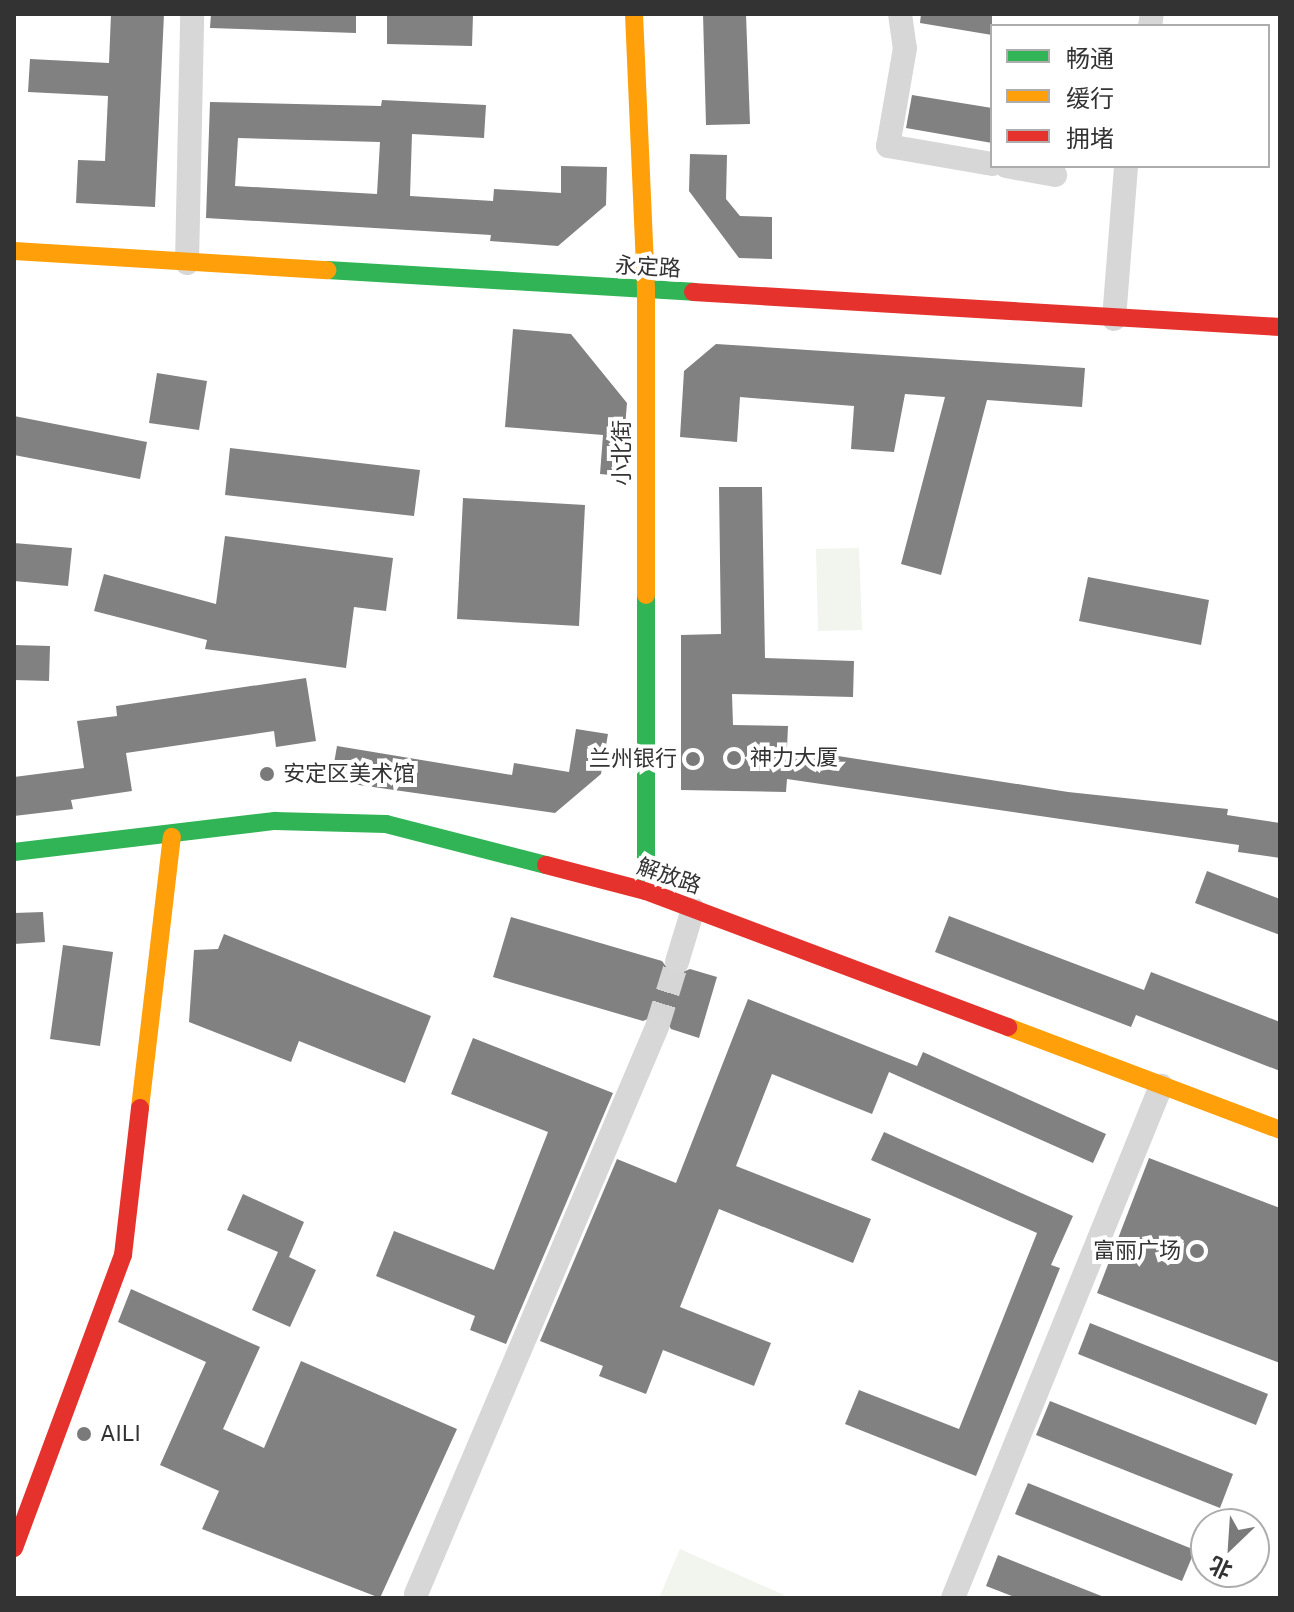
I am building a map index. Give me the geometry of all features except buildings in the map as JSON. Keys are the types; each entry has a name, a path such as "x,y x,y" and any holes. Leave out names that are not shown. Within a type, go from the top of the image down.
{"main road":[{"name":"小北街","path":"634,14 646,291 646,891"},
{"name":"永定路","path":"14,251 1280,327"},
{"name":"解放路","path":"14,852 172,837 275,821 386,824 646,891 1280,1130"},
{"path":"14,1548 123,1255 172,837"}],"street":[{"path":"187,263 192,14"},
{"path":"900,14 905,48 888,146 990,164"},
{"path":"1017,168 1055,175"},
{"path":"1114,319 1126,168"},
{"path":"677,962 693,909"},
{"path":"416,1594 657,1027"},
{"path":"953,1598 1161,1086"}],"shaded area":[{"path":"859,548 862,630 818,631 816,549"},
{"path":"680,1549 784,1595 782,1598 659,1598"}],"tunnel":[{"path":"657,1027 677,962"}],"traffic: fast":[{"path":"327,270 693,292"},
{"path":"646,595 646,891"},
{"path":"14,852 275,821 386,824 546,865"}],"traffic: slow":[{"path":"634,14 646,291 646,595"},
{"path":"14,251 327,270"},
{"path":"140,1108 172,837"},
{"path":"1008,1027 1280,1130"}],"traffic: jam":[{"path":"693,292 1280,327"},
{"path":"546,865 646,891 1008,1027"},
{"path":"14,1548 123,1255 140,1108"}],"place":[{"name":"神力大厦","path":"734,758"},
{"name":"兰州银行","path":"693,759"},
{"name":"安定区美术馆","path":"267,774"},
{"name":"富丽广场","path":"1197,1251"},
{"name":"AILI","path":"84,1434"}]}
